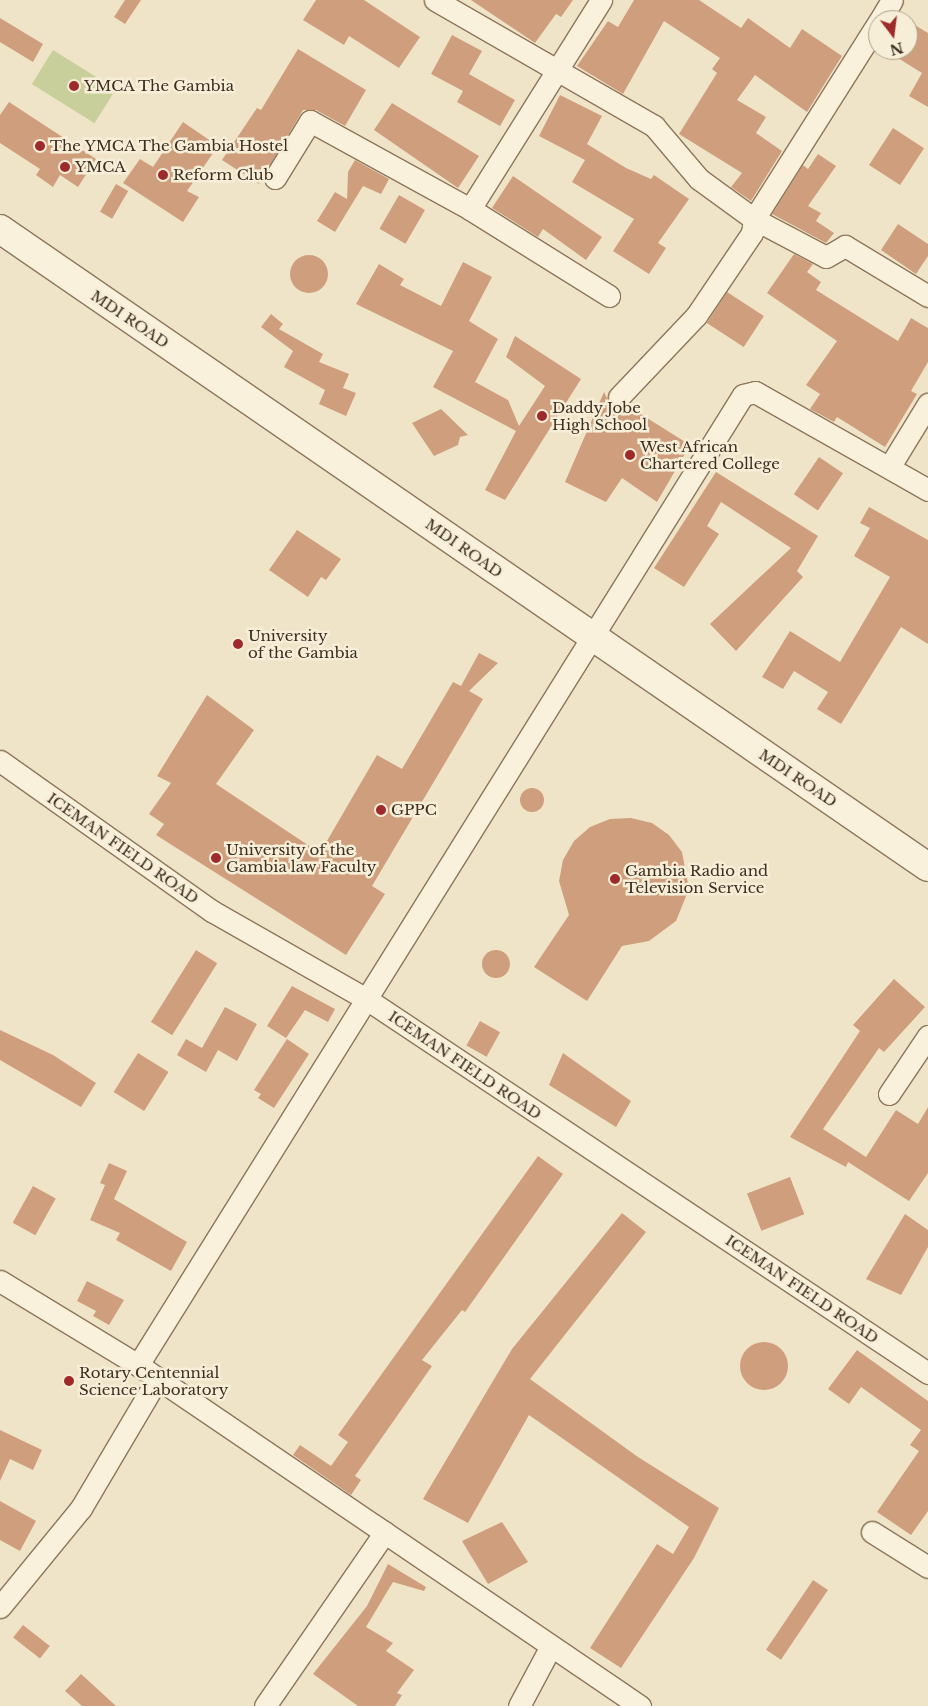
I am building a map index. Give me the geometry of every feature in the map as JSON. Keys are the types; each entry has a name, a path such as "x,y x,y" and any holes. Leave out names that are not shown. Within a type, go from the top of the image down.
{"street":[{"path":"435,0 654,126 699,179 754,219 826,257 845,246 928,296"},
{"path":"470,210 556,69 602,0"},
{"path":"619,397 696,316 752,233 754,219 868,38"},
{"path":"275,178 310,121 470,210 609,296"},
{"name":"MDI ROAD","path":"0,230 928,867"},
{"path":"138,1365 368,1000 589,635 742,395 755,392 890,466 928,490"},
{"path":"890,466 928,404"},
{"name":"ICEMAN FIELD ROAD","path":"0,761 212,911 368,1000 928,1373"},
{"path":"889,1094 928,1036"},
{"path":"0,1281 158,1378 640,1706"},
{"path":"0,1608 81,1508 158,1378"},
{"path":"265,1706 385,1532"},
{"path":"872,1532 928,1567"},
{"path":"519,1706 551,1646"}],"green space":[{"name":"YMCA The Gambia","path":"53,50 116,89 95,123 32,84"}],"building":[{"path":"125,0 141,0 125,24 114,17"},
{"path":"316,0 364,0 420,37 399,68 349,36 344,45 303,20"},
{"path":"471,0 573,0 561,17 556,14 535,43"},
{"path":"634,0 699,0 741,28 748,18 790,48 802,29 842,56 807,112 755,75 737,100 766,117 756,133 782,151 751,201 731,187 742,173 679,134 717,73 712,69 720,58 664,21 623,94 577,66 608,21 618,27"},
{"path":"0,18 43,44 33,62 0,42"},
{"path":"918,27 928,33 928,107 909,96 922,73 901,60 918,60"},
{"path":"452,35 482,51 469,74 515,100 500,126 457,102 463,91 431,74"},
{"path":"298,49 366,90 345,126 316,110 303,110 259,184 222,160 257,108 261,110"},
{"path":"560,95 602,116 587,144 626,168 651,179 654,175 689,199 658,243 666,248 649,274 613,251 634,219 572,182 585,160 539,136"},
{"name":"The YMCA The Gambia Hostel","path":"9,102 96,159 78,187 60,175 53,187 36,175 40,169 0,143 0,115"},
{"path":"392,103 479,156 458,188 374,130"},
{"name":"Reform Club","path":"183,122 218,146 187,191 199,197 183,222 123,183 140,159 153,167"},
{"path":"893,128 924,148 900,185 869,165"},
{"path":"818,154 836,166 808,206 821,213 816,221 834,233 826,243 772,214 803,165 808,169"},
{"path":"355,160 389,179 381,194 363,186 335,232 317,221 335,192 347,199 348,172"},
{"path":"513,176 602,237 586,260 543,229 538,237 492,208"},
{"path":"116,184 128,191 112,219 100,212"},
{"path":"399,195 425,210 405,244 380,229"},
{"path":"898,224 928,244 928,256 916,274 881,250"},
{"path":"794,254 813,264 807,272 821,282 816,290 898,341 911,318 928,328 928,362 911,391 917,394 885,447 837,417 834,422 810,409 820,394 806,385 837,341 767,293"},
{"path":"309,255 316,256 322,261 327,267 327,281 322,287 316,292 309,293 302,292 296,287 291,281 290,274 291,267 296,261 302,256"},
{"path":"463,262 492,277 469,321 498,339 475,382 508,400 519,426 545,386 506,357 515,336 581,379 505,500 485,490 516,431 433,387 453,351 356,304 379,264 404,279 400,285 441,306"},
{"path":"727,292 764,316 744,347 707,323"},
{"path":"271,314 283,324 279,329 323,354 319,362 349,374 343,388 356,393 346,416 319,404 325,390 284,367 293,351 261,327"},
{"name":"West African Chartered College","path":"604,392 611,406 628,406 690,445 657,502 622,478 606,502 565,482"},
{"path":"441,409 468,435 460,437 458,445 434,456 412,423"},
{"path":"819,457 843,473 818,511 794,494"},
{"path":"716,472 818,536 797,571 803,577 736,651 710,624 791,548 721,502 707,526 719,534 684,587 654,568"},
{"path":"869,507 928,540 928,644 901,627 841,724 817,709 828,692 794,671 783,689 762,677 790,631 840,662 890,577 854,556 870,528 860,523"},
{"path":"297,530 341,559 326,580 321,577 308,597 269,570"},
{"path":"479,653 498,663 469,691 483,699 372,886 385,894 346,955 156,835 164,824 149,814 171,783 157,776 207,695 254,730 216,784 320,853 377,755 402,769 453,682 461,686"},
{"path":"532,788 541,791 544,800 541,809 532,812 523,809 520,800 523,791"},
{"path":"631,818 652,823 669,835 682,852 689,889 676,921 649,941 622,946 587,1001 534,967 569,915 559,881 563,860 574,841 590,827 610,819"},
{"path":"196,950 217,963 172,1035 151,1022"},
{"path":"496,950 506,954 510,964 506,974 496,978 486,974 482,964 486,954"},
{"path":"894,979 925,1007 884,1052 879,1048 823,1129 866,1157 896,1110 918,1124 928,1107 928,1173 909,1201 848,1162 846,1167 790,1137 860,1031 853,1025"},
{"path":"292,986 335,1009 328,1022 305,1010 286,1038 267,1026"},
{"path":"225,1007 257,1024 237,1061 218,1050 206,1072 177,1055 186,1039 202,1048"},
{"path":"480,1021 500,1032 487,1057 466,1045"},
{"path":"0,1030 53,1055 96,1083 81,1107 0,1060"},
{"path":"287,1039 309,1054 274,1108 258,1098 261,1094 254,1090"},
{"path":"138,1053 169,1072 144,1111 114,1092"},
{"path":"563,1053 631,1101 616,1127 549,1085"},
{"path":"538,1156 563,1174 465,1312 462,1310 422,1360 432,1366 355,1476 361,1480 351,1495 293,1455 300,1445 331,1466 348,1442 338,1435"},
{"path":"109,1163 127,1171 114,1199 187,1242 171,1271 116,1240 120,1233 90,1220 105,1185 100,1183"},
{"path":"790,1177 804,1214 761,1231 747,1193"},
{"path":"33,1186 56,1199 35,1235 13,1223"},
{"path":"622,1213 646,1232 530,1379 638,1457 719,1508 694,1558 621,1668 590,1648 657,1544 673,1554 689,1527 529,1415 468,1523 423,1499 512,1349"},
{"path":"905,1214 928,1230 928,1247 901,1295 866,1279"},
{"path":"87,1281 124,1300 109,1325 93,1316 96,1311 77,1301"},
{"path":"764,1342 773,1344 781,1349 786,1357 788,1366 786,1375 781,1383 773,1388 764,1390 755,1388 747,1383 742,1375 740,1366 742,1357 747,1349 755,1344"},
{"path":"857,1350 928,1401 928,1511 911,1535 877,1512 919,1451 910,1445 921,1430 861,1387 849,1404 828,1389"},
{"path":"0,1430 42,1450 33,1470 10,1459 0,1481"},
{"path":"0,1501 36,1521 20,1551 0,1540"},
{"path":"502,1522 528,1562 488,1584 462,1541"},
{"path":"388,1564 426,1587 424,1591 393,1582 366,1627 393,1643 386,1651 414,1670 397,1693 402,1695 395,1706 358,1706 313,1674 367,1606"},
{"path":"813,1580 828,1590 781,1660 766,1650"},
{"path":"23,1625 50,1646 40,1659 13,1638"},
{"path":"81,1674 116,1706 82,1706 65,1691"}],"place":[{"name":"YMCA The Gambia","path":"74,86"},
{"name":"The YMCA The Gambia Hostel","path":"40,146"},
{"name":"YMCA","path":"65,167"},
{"name":"Reform Club","path":"163,175"},
{"name":"Daddy Jobe High School","path":"542,416"},
{"name":"West African Chartered College","path":"630,455"},
{"name":"University of the Gambia","path":"238,644"},
{"name":"GPPC","path":"381,810"},
{"name":"University of the Gambia law Faculty","path":"216,858"},
{"name":"Gambia Radio and Television Service","path":"615,879"},
{"name":"Rotary Centennial Science Laboratory","path":"69,1381"}]}
